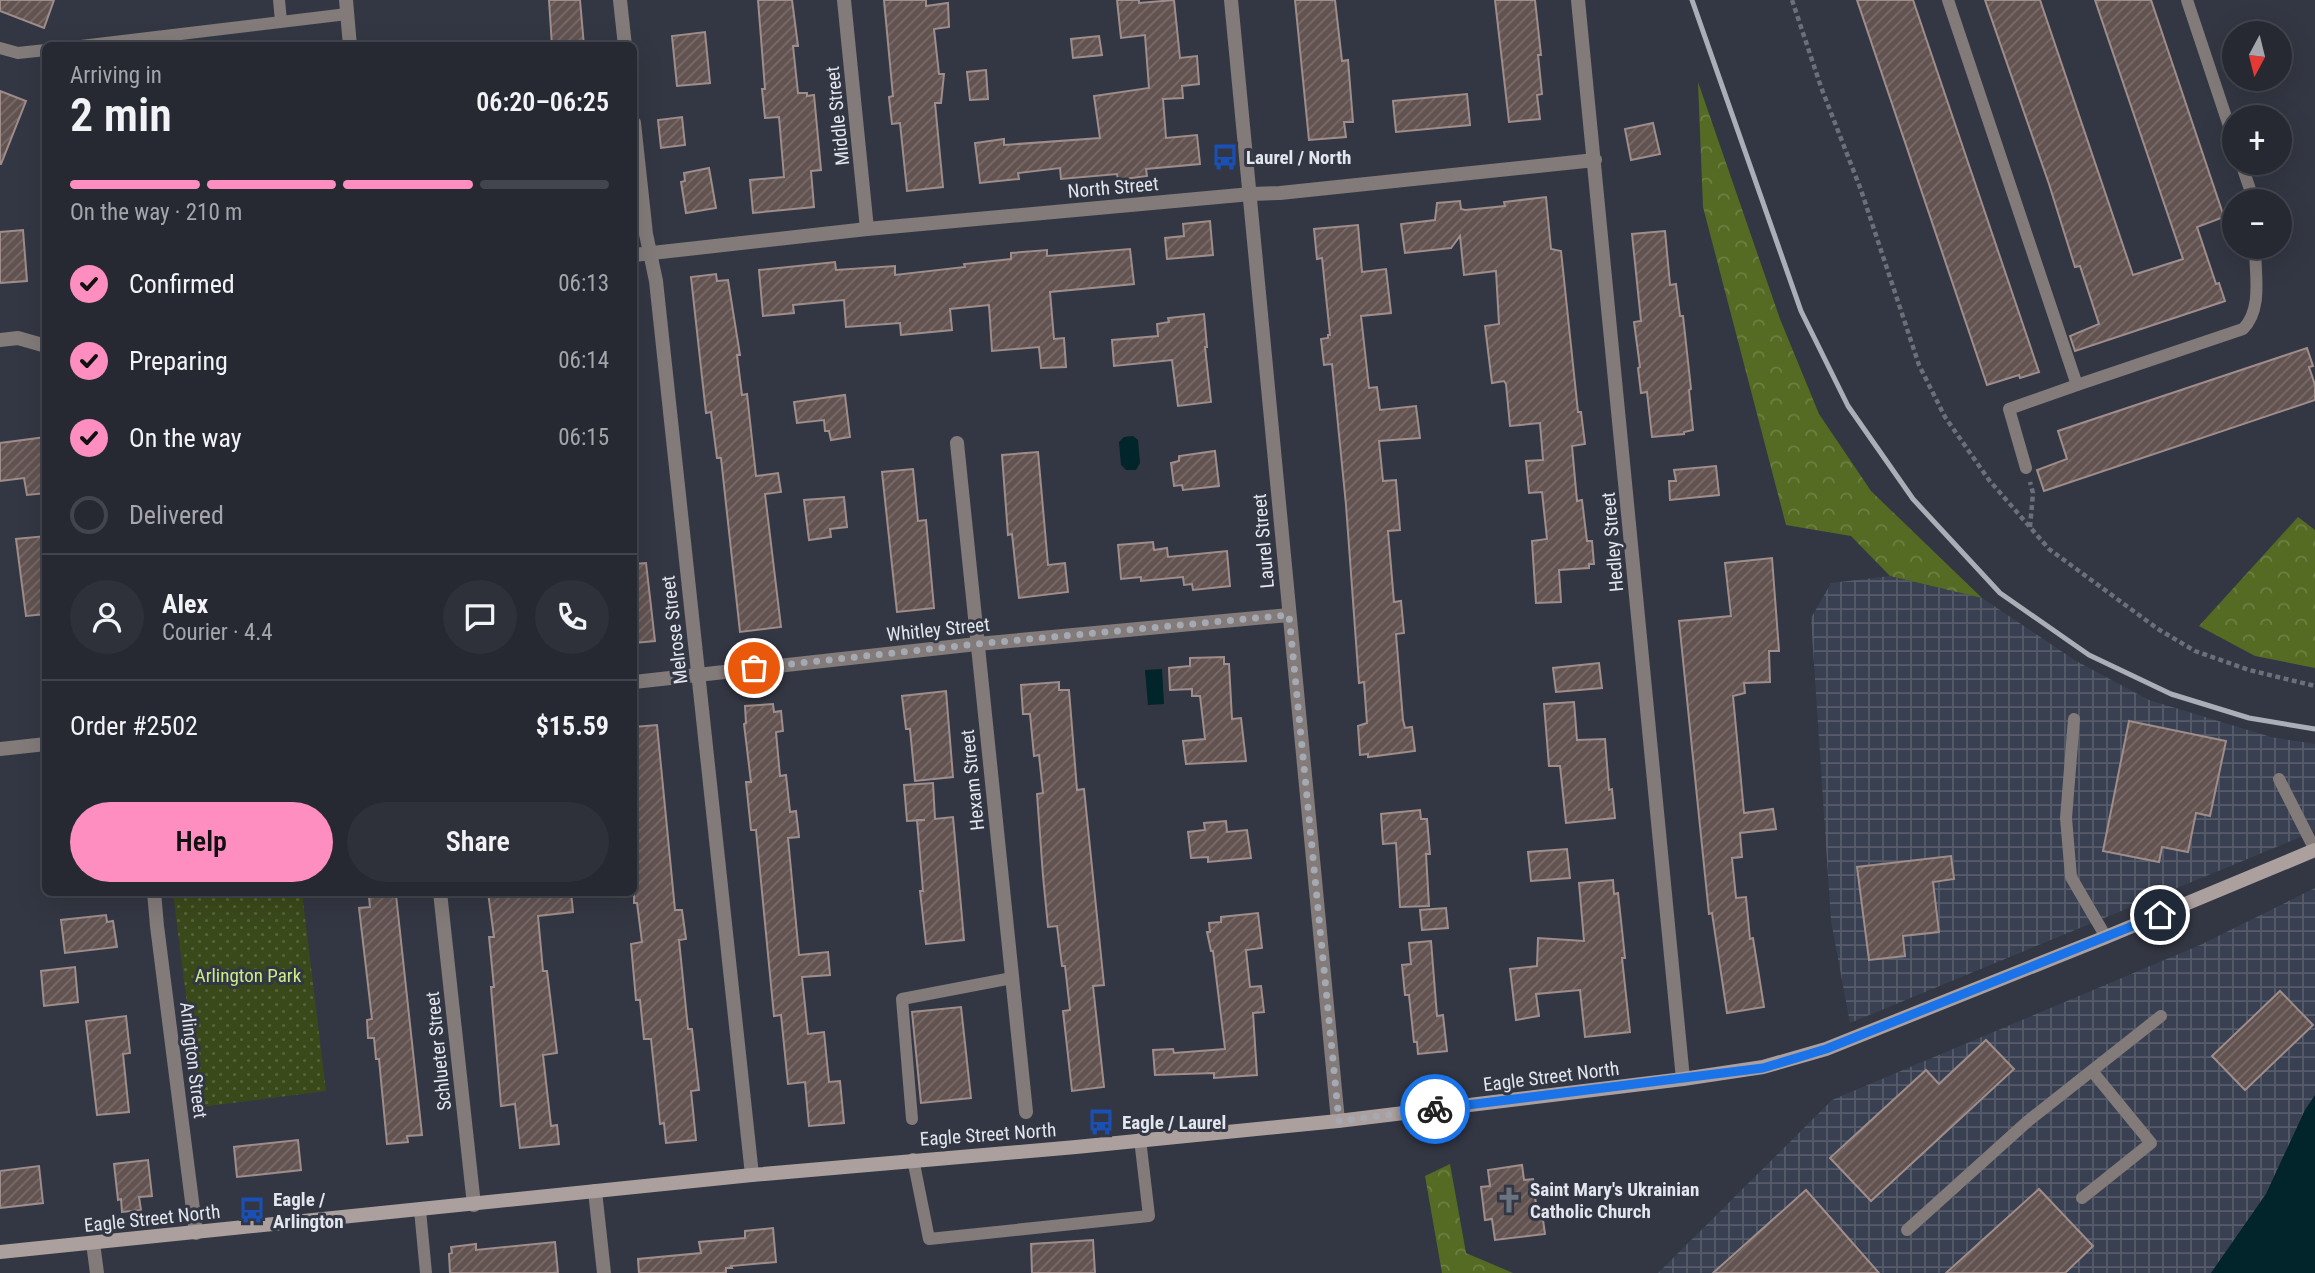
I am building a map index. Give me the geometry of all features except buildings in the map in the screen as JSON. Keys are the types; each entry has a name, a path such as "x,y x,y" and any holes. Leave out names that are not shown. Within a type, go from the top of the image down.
{"main road":[{"name":"Eagle Street North","path":"0,1252 913,1159 1076,1147 1339,1121 1763,1068 1826,1049 2315,850"}],"street":[{"path":"620,0 625,42"},
{"name":"Middle Street","path":"844,0 867,229"},
{"name":"Laurel Street","path":"1231,0 1339,1121"},
{"name":"Hedley Street","path":"1578,0 1683,1079"},
{"path":"346,7 350,42"},
{"name":"Melrose Street","path":"637,147 656,281 752,1175"},
{"name":"North Street","path":"637,255 867,229 1280,193 1595,160"},
{"path":"0,340 18,338 42,345"},
{"name":"Hexam Street","path":"957,443 1026,1112"},
{"name":"Whitley Street","path":"637,682 977,644 1289,615"},
{"path":"0,748 42,744"},
{"name":"Arlington Street","path":"155,896 196,1233"},
{"name":"Schlueter Street","path":"440,896 474,1205"},
{"path":"595,1191 604,1273"},
{"path":"93,1243 97,1273"}],"lane":[{"path":"279,0 281,21"},
{"path":"1948,0 2077,385"},
{"path":"2187,0 2222,105"},
{"path":"113,42 281,21 346,7"},
{"path":"0,48 18,53 42,50"},
{"path":"2026,468 2009,410 2243,329 2256,310 2255,259"},
{"path":"2074,719 2066,818 2071,877 2106,937"},
{"path":"2279,779 2315,850"},
{"path":"912,1119 902,999 1012,978"},
{"path":"1907,1230 2028,1121 2161,1016"},
{"path":"2082,1198 2151,1143 2092,1071"},
{"path":"913,1159 929,1239 1149,1216 1140,1139"},
{"path":"421,1210 426,1273"}],"path":[{"path":"2026,468 2033,493 2029,527"}],"shaded area":[{"path":"1133,436 1138,440 1140,463 1136,470 1126,470 1121,465 1119,442 1124,437"},
{"path":"1890,576 1982,598 2076,661 2149,700 2271,737 2315,744 2315,831 1850,1023 1831,921 1811,618 1831,583"},
{"path":"1162,669 1164,704 1148,705 1145,670"},
{"path":"2315,888 2315,1095 2305,1110 2266,1194 2211,1273 1658,1273 1832,1100 2200,945"},
{"path":"2315,1095 2315,1273 2211,1273 2266,1194 2305,1110"}],"green space":[{"path":"1698,82 1780,319 1819,414 1871,491 1982,598 1890,576 1851,536 1786,525 1703,207"},
{"path":"2298,517 2315,530 2315,668 2255,656 2199,626"},
{"name":"Arlington Park","path":"173,896 302,896 326,1091 200,1107"},
{"path":"1450,1164 1466,1253 1513,1273 1442,1273 1425,1176"}],"railway":[{"path":"1692,0 1801,311 1848,406 1913,499 2000,593 2089,655 2171,694 2249,718 2315,729"}],"way so far":[{"path":"754,668 1289,615 1339,1121 1435,1109"}],"place":[{"name":"Laurel / North","path":"1225,157"},
{"name":"Eagle / Laurel","path":"1101,1122"},
{"name":"Saint Mary's Ukrainian Catholic Church","path":"1509,1200"},
{"name":"Eagle / Arlington","path":"252,1210"}],"route":[{"path":"1435,1109 1763,1068 1826,1049 2160,915"}]}
